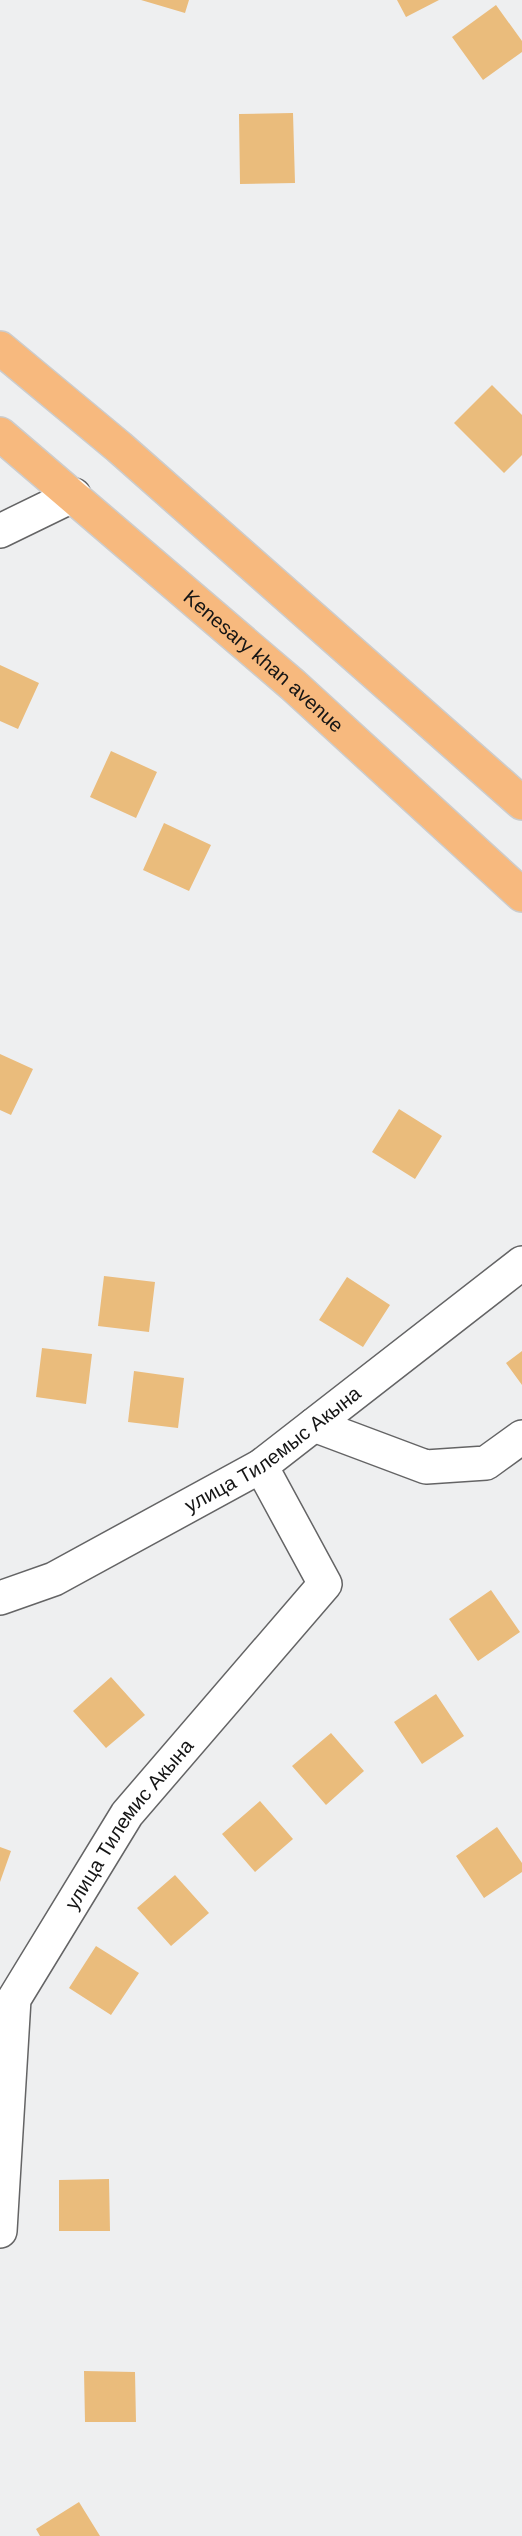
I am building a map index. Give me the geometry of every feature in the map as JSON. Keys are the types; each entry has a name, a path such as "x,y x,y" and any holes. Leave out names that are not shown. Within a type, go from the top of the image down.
{"main road":[{"path":"0,348 119,447 522,803"},
{"name":"Kenesary khan avenue","path":"0,434 74,495 292,685 522,895"}],"street":[{"path":"0,531 74,495"},
{"name":"улица Тилемыс Акына","path":"0,1598 54,1579 261,1466 522,1263"},
{"path":"314,1425 426,1467 486,1463 522,1437"},
{"name":"улица Тилемис Акына","path":"0,2231 14,2000 127,1814 325,1584 261,1466"}],"building":[{"path":"141,0 189,0 185,13"},
{"path":"397,0 439,0 406,17"},
{"path":"496,5 522,41 522,52 483,80 452,37"},
{"path":"293,113 295,183 240,184 239,114"},
{"path":"492,385 522,415 522,455 504,473 454,423"},
{"path":"0,665 39,683 18,729 0,721"},
{"path":"111,751 157,772 136,818 90,797"},
{"path":"164,823 211,845 189,891 143,870"},
{"path":"0,1054 33,1069 11,1115 0,1110"},
{"path":"399,1109 442,1136 415,1179 372,1152"},
{"path":"104,1276 155,1282 149,1332 98,1326"},
{"path":"347,1277 390,1305 363,1347 319,1320"},
{"path":"42,1348 92,1354 86,1404 36,1397"},
{"path":"522,1351 522,1385 506,1363"},
{"path":"134,1371 184,1378 178,1428 128,1422"},
{"path":"491,1590 520,1632 478,1661 449,1619"},
{"path":"111,1677 145,1715 106,1748 73,1711"},
{"path":"436,1694 464,1736 422,1764 394,1722"},
{"path":"331,1733 364,1771 326,1805 292,1766"},
{"path":"260,1801 293,1839 255,1872 222,1834"},
{"path":"497,1827 522,1863 522,1872 484,1898 456,1856"},
{"path":"0,1847 11,1851 0,1882"},
{"path":"175,1875 209,1913 171,1946 137,1908"},
{"path":"96,1946 139,1973 111,2015 69,1988"},
{"path":"109,2179 110,2231 59,2231 59,2180"},
{"path":"84,2371 135,2372 136,2422 85,2422"},
{"path":"79,2502 100,2536 40,2536 36,2529"}]}
